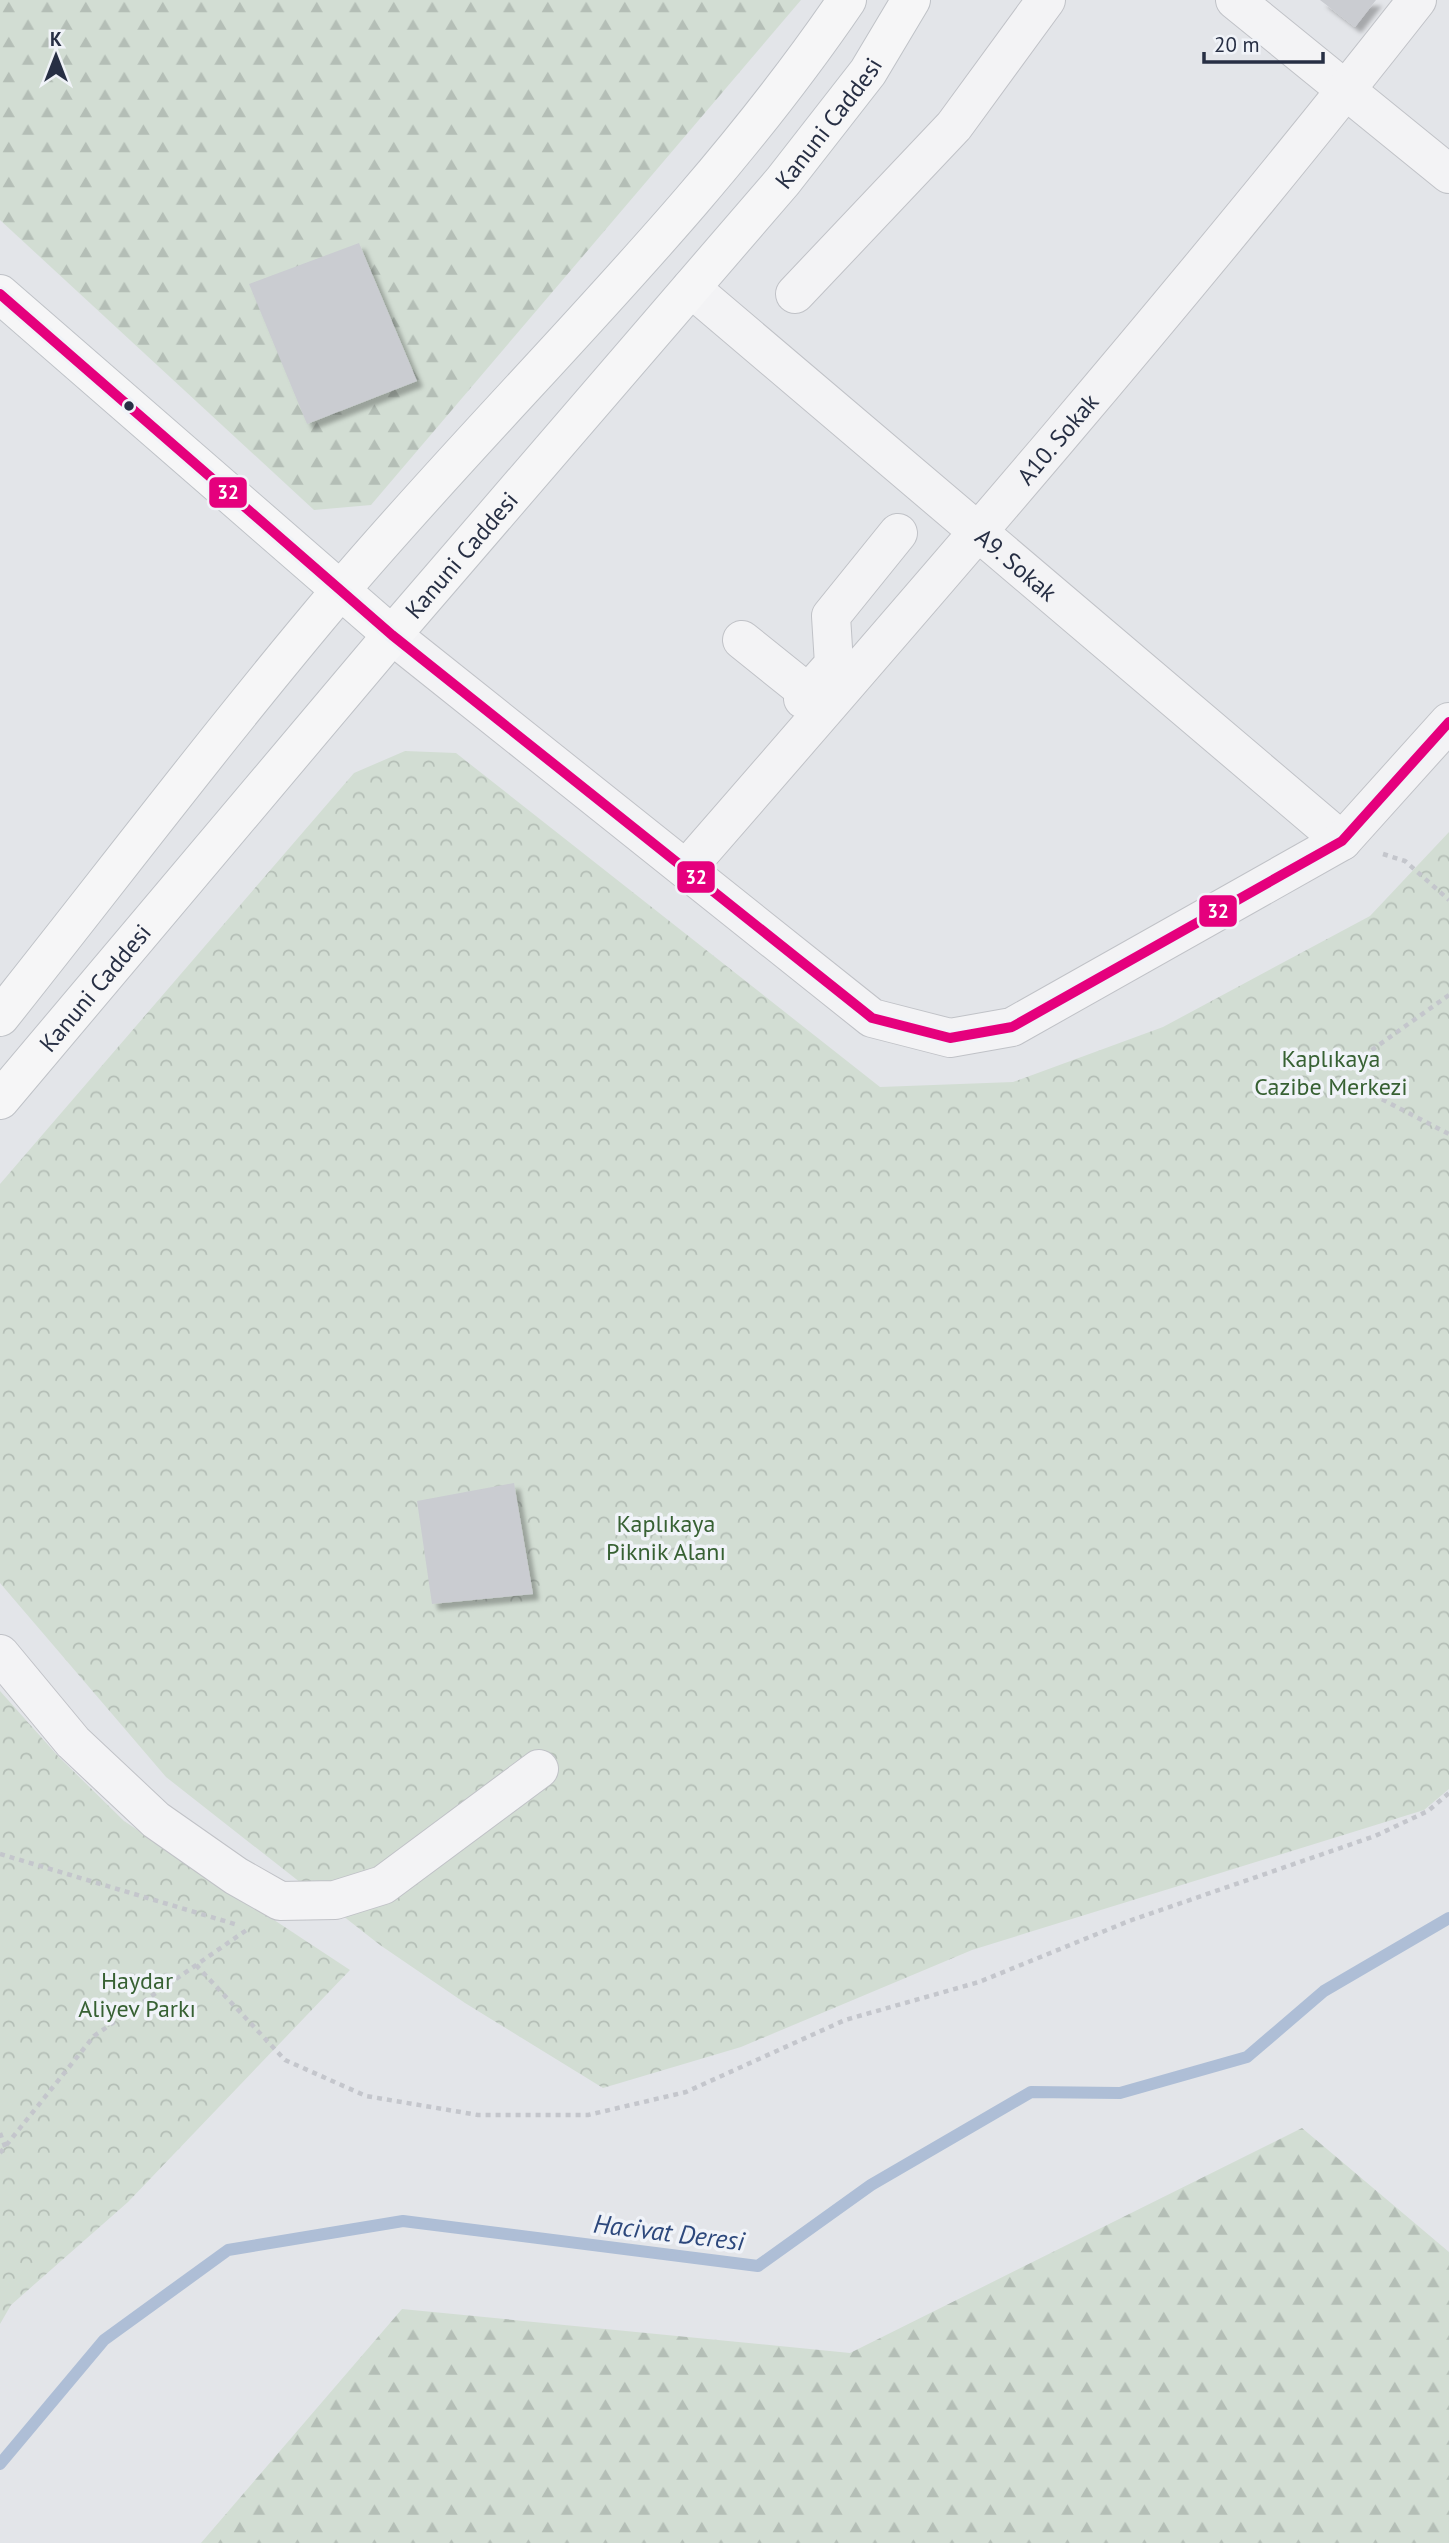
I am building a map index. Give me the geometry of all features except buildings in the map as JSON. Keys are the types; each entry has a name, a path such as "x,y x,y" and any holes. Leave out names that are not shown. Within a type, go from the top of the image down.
{"main road":[{"path":"0,1017 340,591 729,158 813,50 847,0"},
{"name":"Kanuni Caddesi","path":"0,1100 392,635 783,181 868,72 911,0"},
{"path":"0,294 392,635"}],"street":[{"path":"795,293 954,126 1046,0"},
{"path":"1235,0 1449,174"},
{"name":"A10. Sokak","path":"677,860 979,532 1347,89 1416,0"},
{"name":"A9. Sokak","path":"691,288 1342,841"},
{"path":"677,860 834,664 831,616 898,533"},
{"path":"392,635 872,1018 950,1038 1012,1027 1342,841 1449,722"},
{"path":"742,640 808,694"},
{"path":"0,1654 73,1742 156,1820 236,1876 280,1901 335,1900 383,1885 539,1769"}],"path":[{"path":"1342,841 1405,861 1449,900"},
{"path":"1449,995 1362,1057 1360,1074 1366,1091 1449,1135"},
{"path":"196,1965 285,2060 366,2096 478,2116 587,2116 686,2092 845,2020 979,1982 1129,1920 1375,1836 1427,1811 1449,1793"},
{"path":"0,1854 249,1928 93,2036 6,2149 0,2153"},
{"path":"0,2133 6,2149"}],"green space":[{"path":"0,0 801,0 371,505 314,510 0,220"},
{"name":"Kaplıkaya Piknik Alanı","path":"405,751 456,753 880,1087 1013,1082 1163,1027 1370,916 1449,832 1449,1789 1424,1810 972,1950 741,2047 603,2088 465,2003 380,1945 166,1777 0,1583 0,1184 354,773"},
{"name":"Haydar Aliyev Parkı","path":"0,1691 58,1756 124,1821 350,1970 128,2202 11,2305 0,2324"},
{"path":"1302,2128 1449,2252 1449,2543 201,2543 402,2309 850,2353"}],"waterway":[{"name":"Hacivat Deresi","path":"0,2464 104,2340 228,2250 403,2221 758,2266 871,2185 1031,2092 1120,2093 1247,2057 1324,1991 1449,1918"}],"transit line":[{"name":"32","path":"0,294 392,635 872,1018 950,1038 1012,1027 1342,841 1449,722"}],"park label":[{"name":"Kaplıkaya Cazibe Merkezi","path":"1331,1072"}]}
